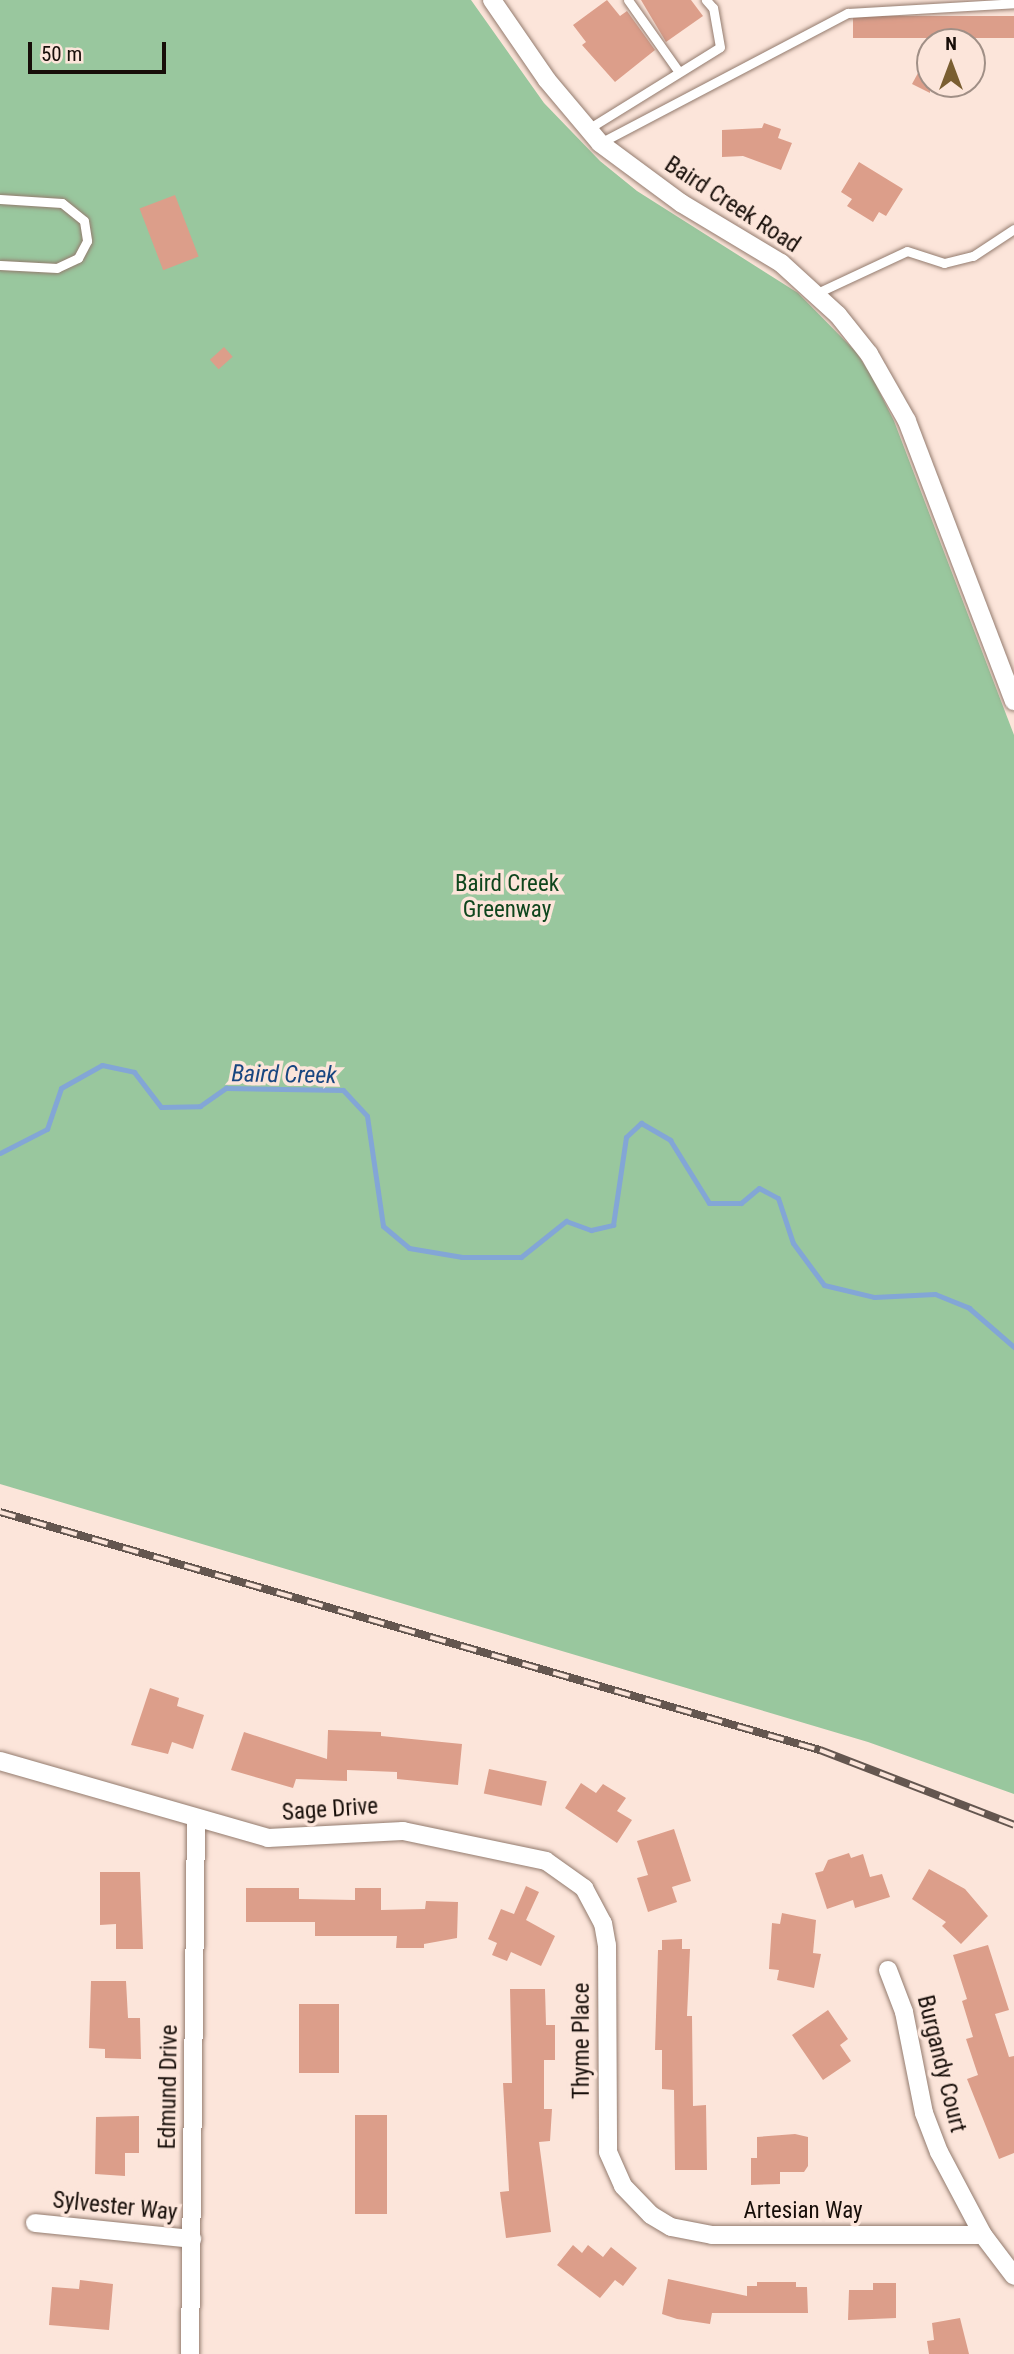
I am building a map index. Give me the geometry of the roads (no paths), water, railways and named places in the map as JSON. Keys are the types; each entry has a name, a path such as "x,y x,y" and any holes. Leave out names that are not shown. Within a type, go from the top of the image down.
{"street":[{"name":"Baird Creek Road","path":"492,0 600,143 681,203 781,263 817,293 869,354 907,421 1014,701"},
{"name":"Sage Drive","path":"0,1761 196,1821 268,1839 403,1831 546,1861 579,1884"},
{"name":"Edmund Drive","path":"190,2354 196,1821"},
{"name":"Thyme Place","path":"579,1884 595,1905 607,1945 606,2130 615,2170 633,2199"},
{"name":"Burgandy Court","path":"888,1970 904,2012 925,2113 959,2197 1014,2276"},
{"name":"Artesian Way","path":"633,2199 671,2227 712,2235 983,2235"},
{"name":"Sylvester Way","path":"35,2223 192,2239"}],"lane":[{"path":"628,0 679,72"},
{"path":"588,129 720,47 718,27 706,0"},
{"path":"600,143 848,13 1014,3"},
{"path":"0,199 62,203 84,221 87,241 78,258 57,268 0,265"},
{"path":"817,293 907,251 944,263 972,256 1014,229"}],"waterway":[{"name":"Baird Creek","path":"0,1153 47,1129 61,1088 102,1065 134,1072 161,1107 200,1106 226,1088 343,1090 367,1116 383,1226 409,1248 462,1257 521,1257 566,1221 591,1230 613,1225 626,1137 641,1123 670,1140 709,1203 741,1203 759,1188 778,1198 793,1243 824,1285 874,1297 935,1294 969,1308 1014,1347"}],"railway":[{"path":"0,1512 820,1750 1014,1825"}],"park label":[{"name":"Baird Creek Greenway","path":"507,897"}]}
